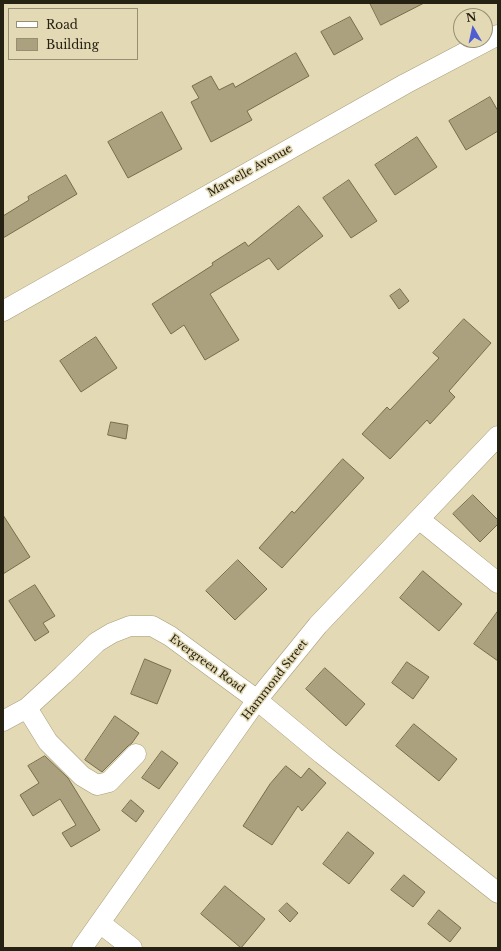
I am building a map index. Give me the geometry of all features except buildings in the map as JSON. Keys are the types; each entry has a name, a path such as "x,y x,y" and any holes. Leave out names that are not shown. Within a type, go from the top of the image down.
{"street":[{"name":"Marvelle Avenue","path":"3,311 405,84 498,35"},
{"name":"Hammond Street","path":"82,948 257,700 318,626 498,436"},
{"path":"419,519 498,584"},
{"name":"Evergreen Road","path":"3,721 27,708 97,642 112,633 130,626 152,626 170,636 257,700 322,754 498,893"},
{"path":"27,708 48,742 82,776 97,785 109,782 136,754"},
{"path":"100,922 132,948"}]}
